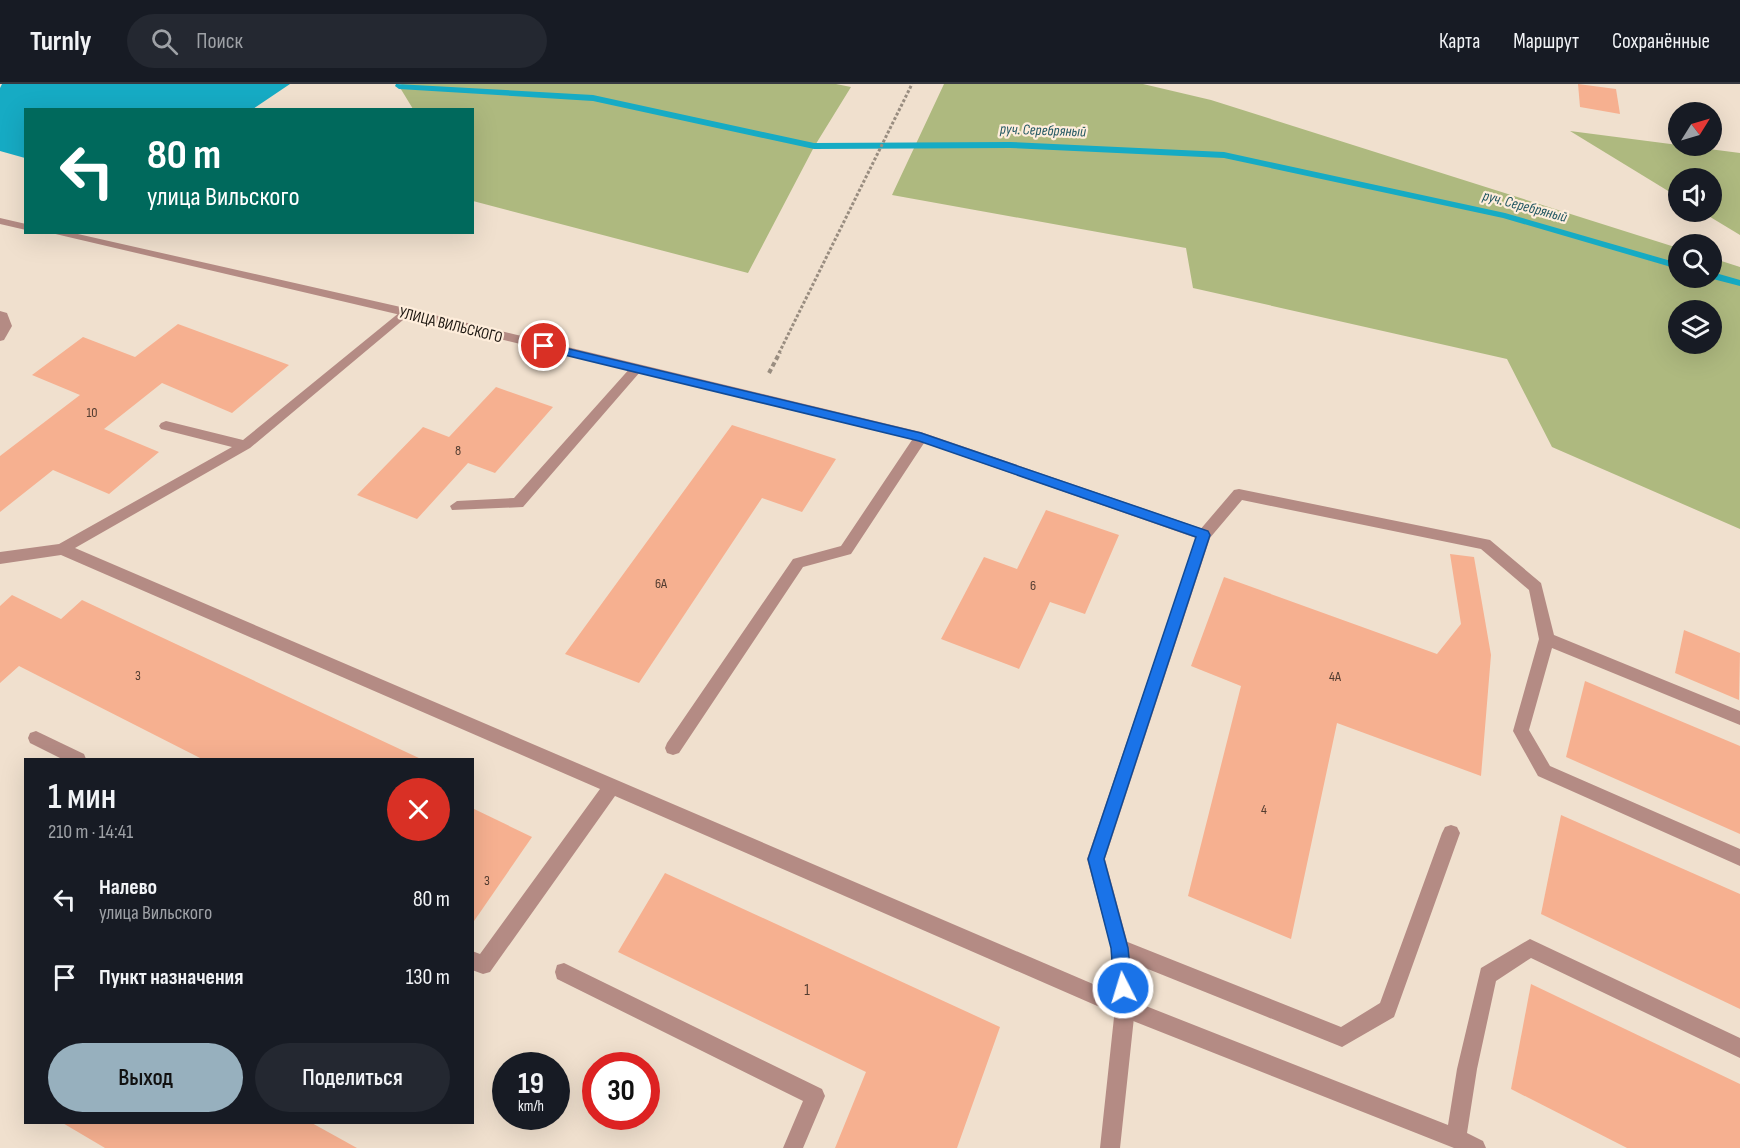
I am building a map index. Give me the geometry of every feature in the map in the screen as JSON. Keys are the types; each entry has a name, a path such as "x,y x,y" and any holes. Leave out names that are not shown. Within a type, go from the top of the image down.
{"street":[{"path":"0,221 24,226"},
{"name":"УЛИЦА ВИЛЬСКОГО","path":"61,234 405,312 921,437 1204,535"},
{"path":"0,558 62,549 245,445 405,312"},
{"path":"0,315 3,316 6,326 0,337"},
{"path":"456,506 519,503 636,369"},
{"path":"166,426 245,445"},
{"path":"673,748 798,563 846,550 921,437"},
{"path":"1110,1148 1125,1008 1120,948 1096,859 1204,535 1239,494 1485,544 1536,587 1547,639 1521,731 1544,771 1740,858"},
{"path":"62,549 1125,1008 1456,1138 1476,1148"},
{"path":"1547,639 1740,718"},
{"path":"36,738 76,758"},
{"path":"474,961 483,965 613,785"},
{"path":"1120,948 1342,1037 1387,1010 1451,833"},
{"path":"1456,1138 1467,1069 1488,975 1530,948 1740,1048"},
{"path":"564,972 815,1096 793,1148"}],"path":[{"path":"756,398 867,179 895,115 912,84"}],"green space":[{"path":"402,84 836,84 851,87 814,147 748,273 474,201 474,108 412,108 399,86"},
{"path":"944,84 1143,84 1211,100 1668,245 1668,288 1722,288 1722,261 1740,267 1740,529 1552,447 1507,359 1193,288 1186,248 892,195"},
{"path":"1570,131 1668,144 1668,156 1722,156 1722,151 1740,153 1740,235 1719,222 1722,222 1722,168 1668,168 1668,191"}],"water":[{"path":"2,84 290,84 254,108 24,108 24,158 0,151 0,88"}],"building":[{"path":"1578,84 1616,89 1620,114 1580,107"},
{"path":"178,324 289,365 232,413 162,383 104,429 159,452 109,494 53,470 0,512 0,456 80,395 32,375 83,337 135,357"},
{"path":"496,387 553,407 495,473 468,463 417,519 357,495 423,427 449,437"},
{"path":"732,425 836,459 802,512 762,498 639,683 565,654"},
{"path":"1046,510 1119,535 1085,614 1050,602 1019,669 941,639 984,557 1017,569"},
{"path":"1450,554 1474,557 1491,655 1481,776 1337,723 1291,939 1188,896 1241,686 1191,666 1224,577 1437,654 1461,624"},
{"path":"12,595 61,619 82,600 419,758 200,758 19,666 0,683 0,606"},
{"path":"1684,630 1740,653 1739,700 1675,673"},
{"path":"1585,681 1740,746 1740,834 1566,757"},
{"path":"474,809 532,837 474,921"},
{"path":"1561,815 1740,894 1740,1009 1541,914"},
{"path":"665,873 1000,1027 957,1148 835,1148 866,1072 618,952"},
{"path":"1531,984 1740,1084 1740,1148 1627,1148 1511,1089"},
{"path":"64,1124 314,1124 357,1148 105,1148"}],"waterway":[{"name":"руч. Серебряный","path":"399,86 593,98 814,146 1010,145 1224,155 1505,216 1668,263"},
{"name":"руч. Серебряный","path":"1722,278 1740,283"}],"route":[{"path":"544,346 921,437 1204,535 1096,859 1120,948 1123,988"}]}
